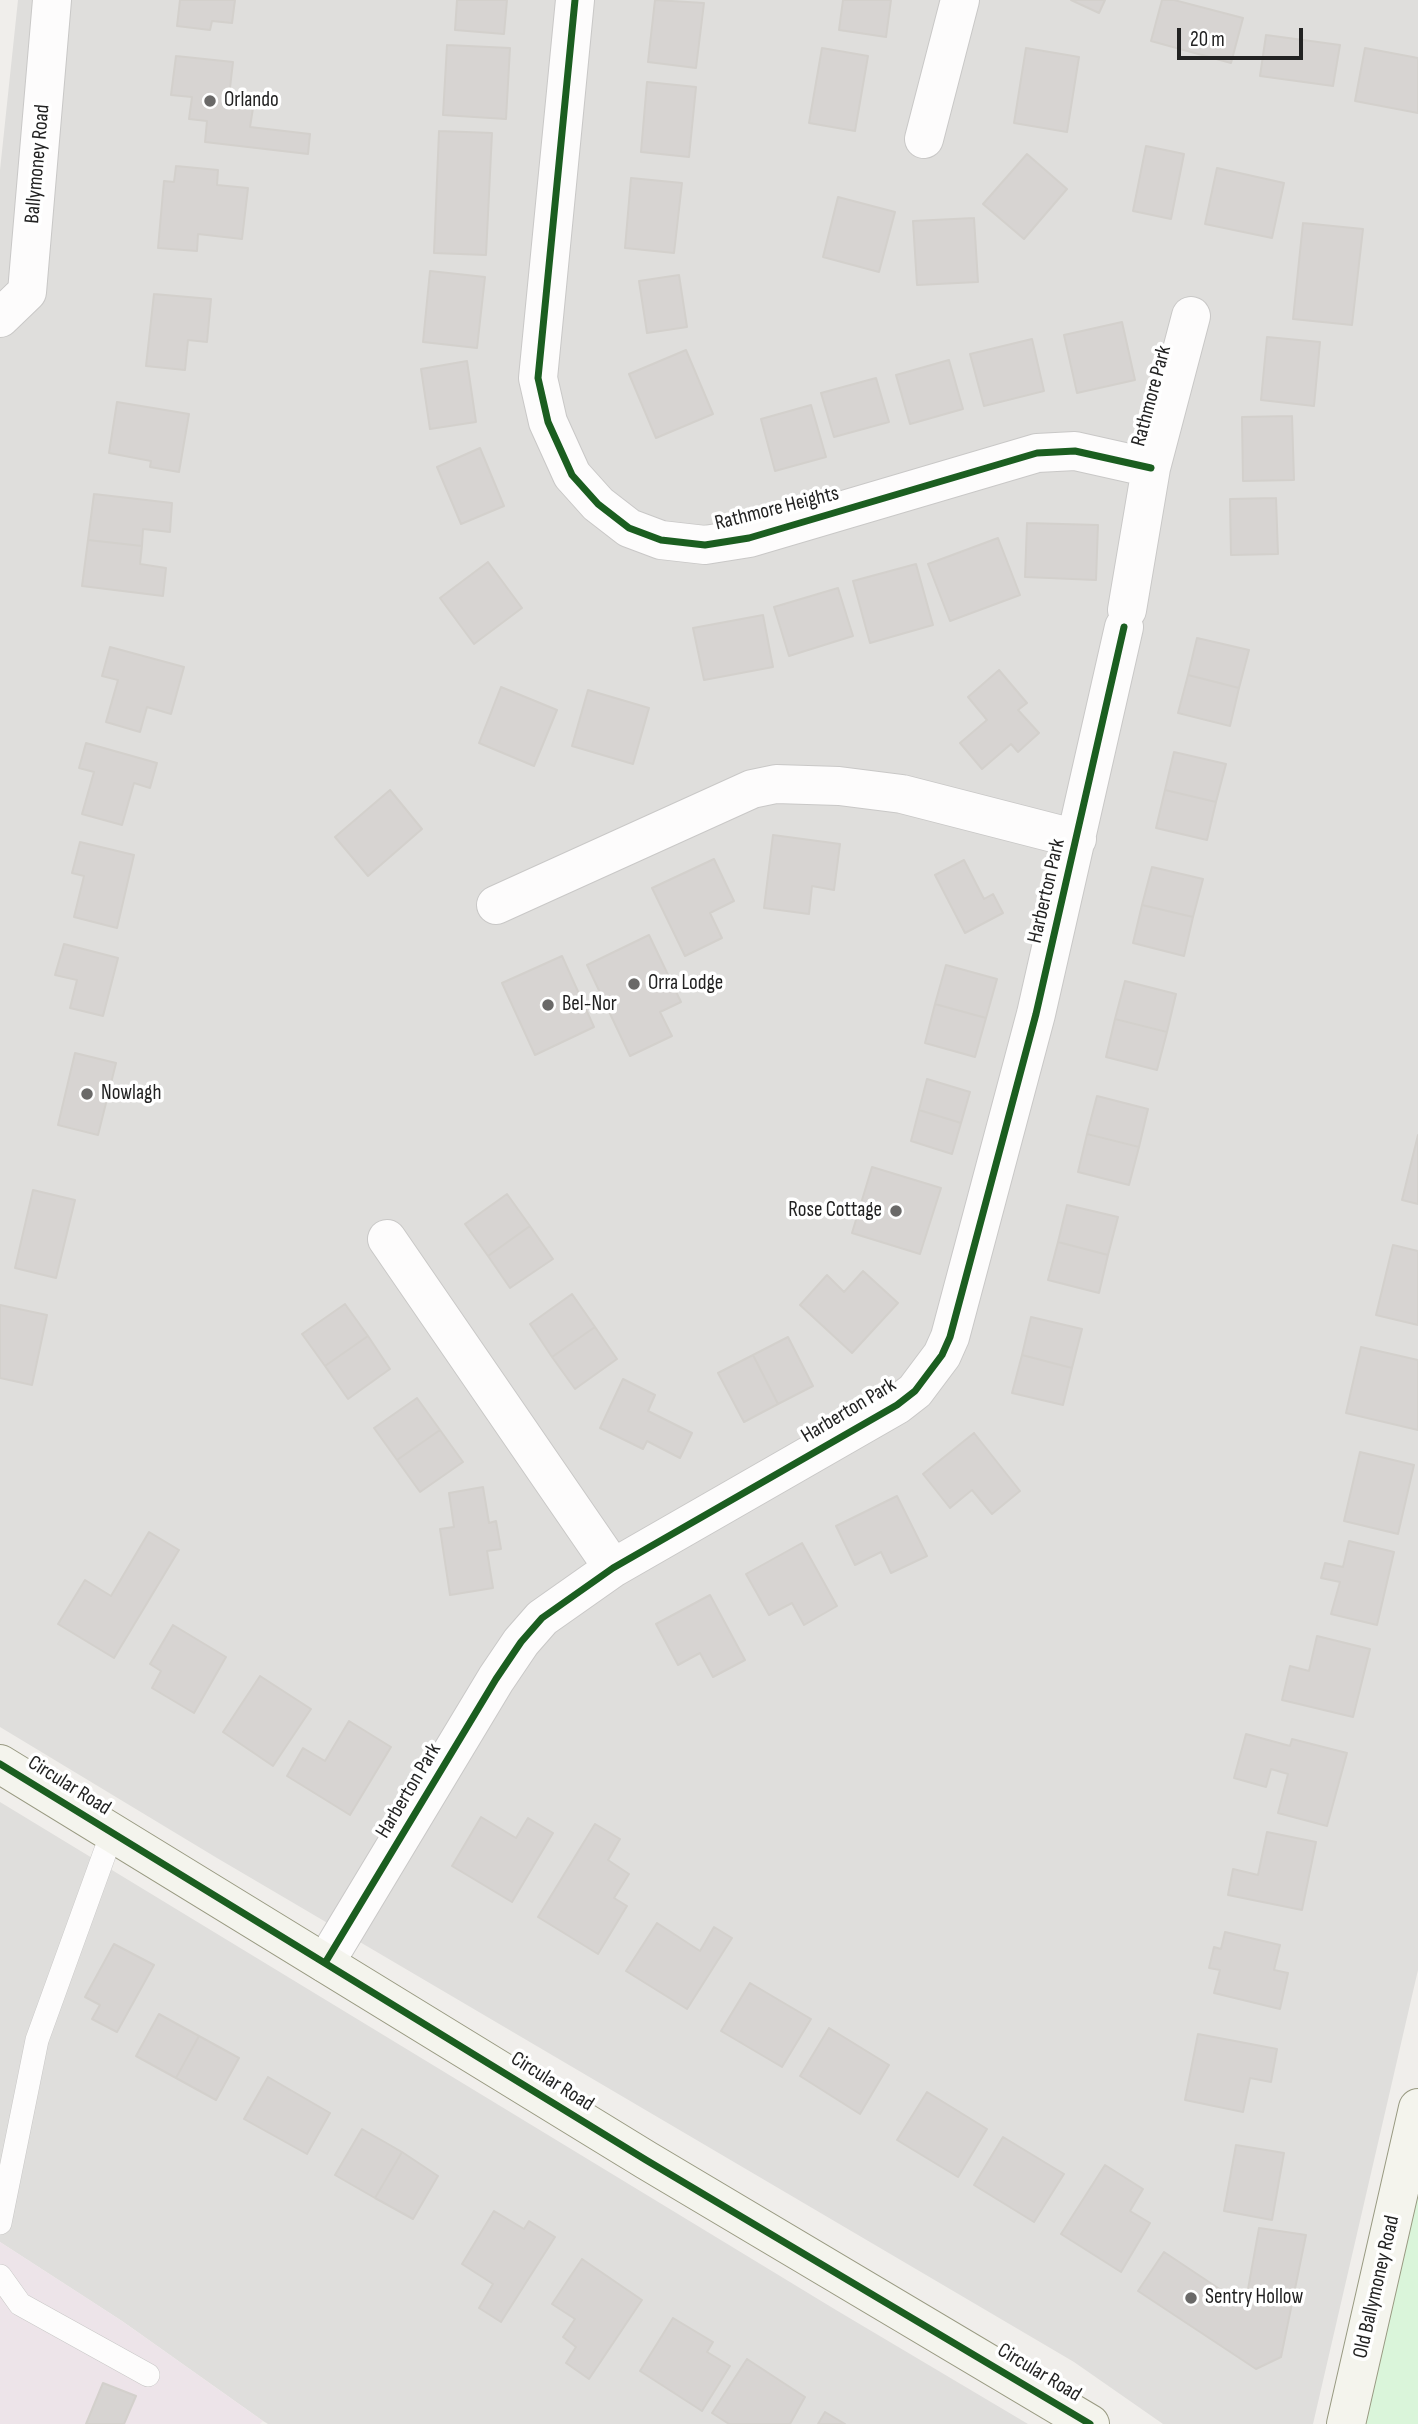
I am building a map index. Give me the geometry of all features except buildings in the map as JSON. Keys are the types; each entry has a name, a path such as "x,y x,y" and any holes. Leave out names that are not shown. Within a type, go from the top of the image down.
{"street":[{"name":"Ballymoney Road","path":"0,318 27,292 52,0"},
{"name":"Rathmore Heights","path":"575,0 538,377 548,422 572,475 598,504 629,528 661,540 705,545 749,538 1037,453 1076,451 1151,468"},
{"path":"924,139 960,0"},
{"name":"Rathmore Park","path":"1126,618 1151,468 1191,316"},
{"name":"Harberton Park","path":"325,1963 489,1691 521,1642 551,1610 613,1568 897,1405 915,1391 930,1373 950,1337 1036,1014 1126,618"},
{"name":"Harberton Park","path":"496,905 752,789 776,784 839,786 902,794 1077,839"},
{"path":"387,1239 613,1568"},
{"name":"Circular Road","path":"0,1764 646,2160 1090,2424"},
{"name":"Old Ballymoney Road","path":"1346,2424 1418,2108"}],"lane":[{"path":"0,2223 37,2040 112,1833"},
{"path":"0,2276 20,2304 148,2375"}],"shaded area":[{"path":"18,0 1418,0 1418,1970 1313,2424 1163,2424 1074,2362 217,1858 0,1727 0,170"},
{"path":"0,1802 1028,2424 268,2424 263,2421 122,2321 0,2242"},
{"path":"0,2242 122,2321 263,2421 260,2424 0,2424"}],"green space":[{"path":"1418,2165 1418,2424 1353,2424"}],"cycle path":[{"path":"575,0 538,378 548,422 572,475 598,504 629,528 661,540 705,545 749,538 1037,453 1075,451 1151,468"},
{"path":"325,1963 496,1679 521,1642 542,1618 613,1568 897,1405 915,1391 942,1355 950,1337 1036,1014 1124,627"},
{"path":"0,1764 646,2160 1090,2424"}],"place":[{"name":"Orlando","path":"210,101"},
{"name":"Orra Lodge","path":"634,984"},
{"name":"Bel-Nor","path":"548,1005"},
{"name":"Nowlagh","path":"87,1094"},
{"name":"Rose Cottage","path":"896,1211"},
{"name":"Sentry Hollow","path":"1191,2298"}]}
